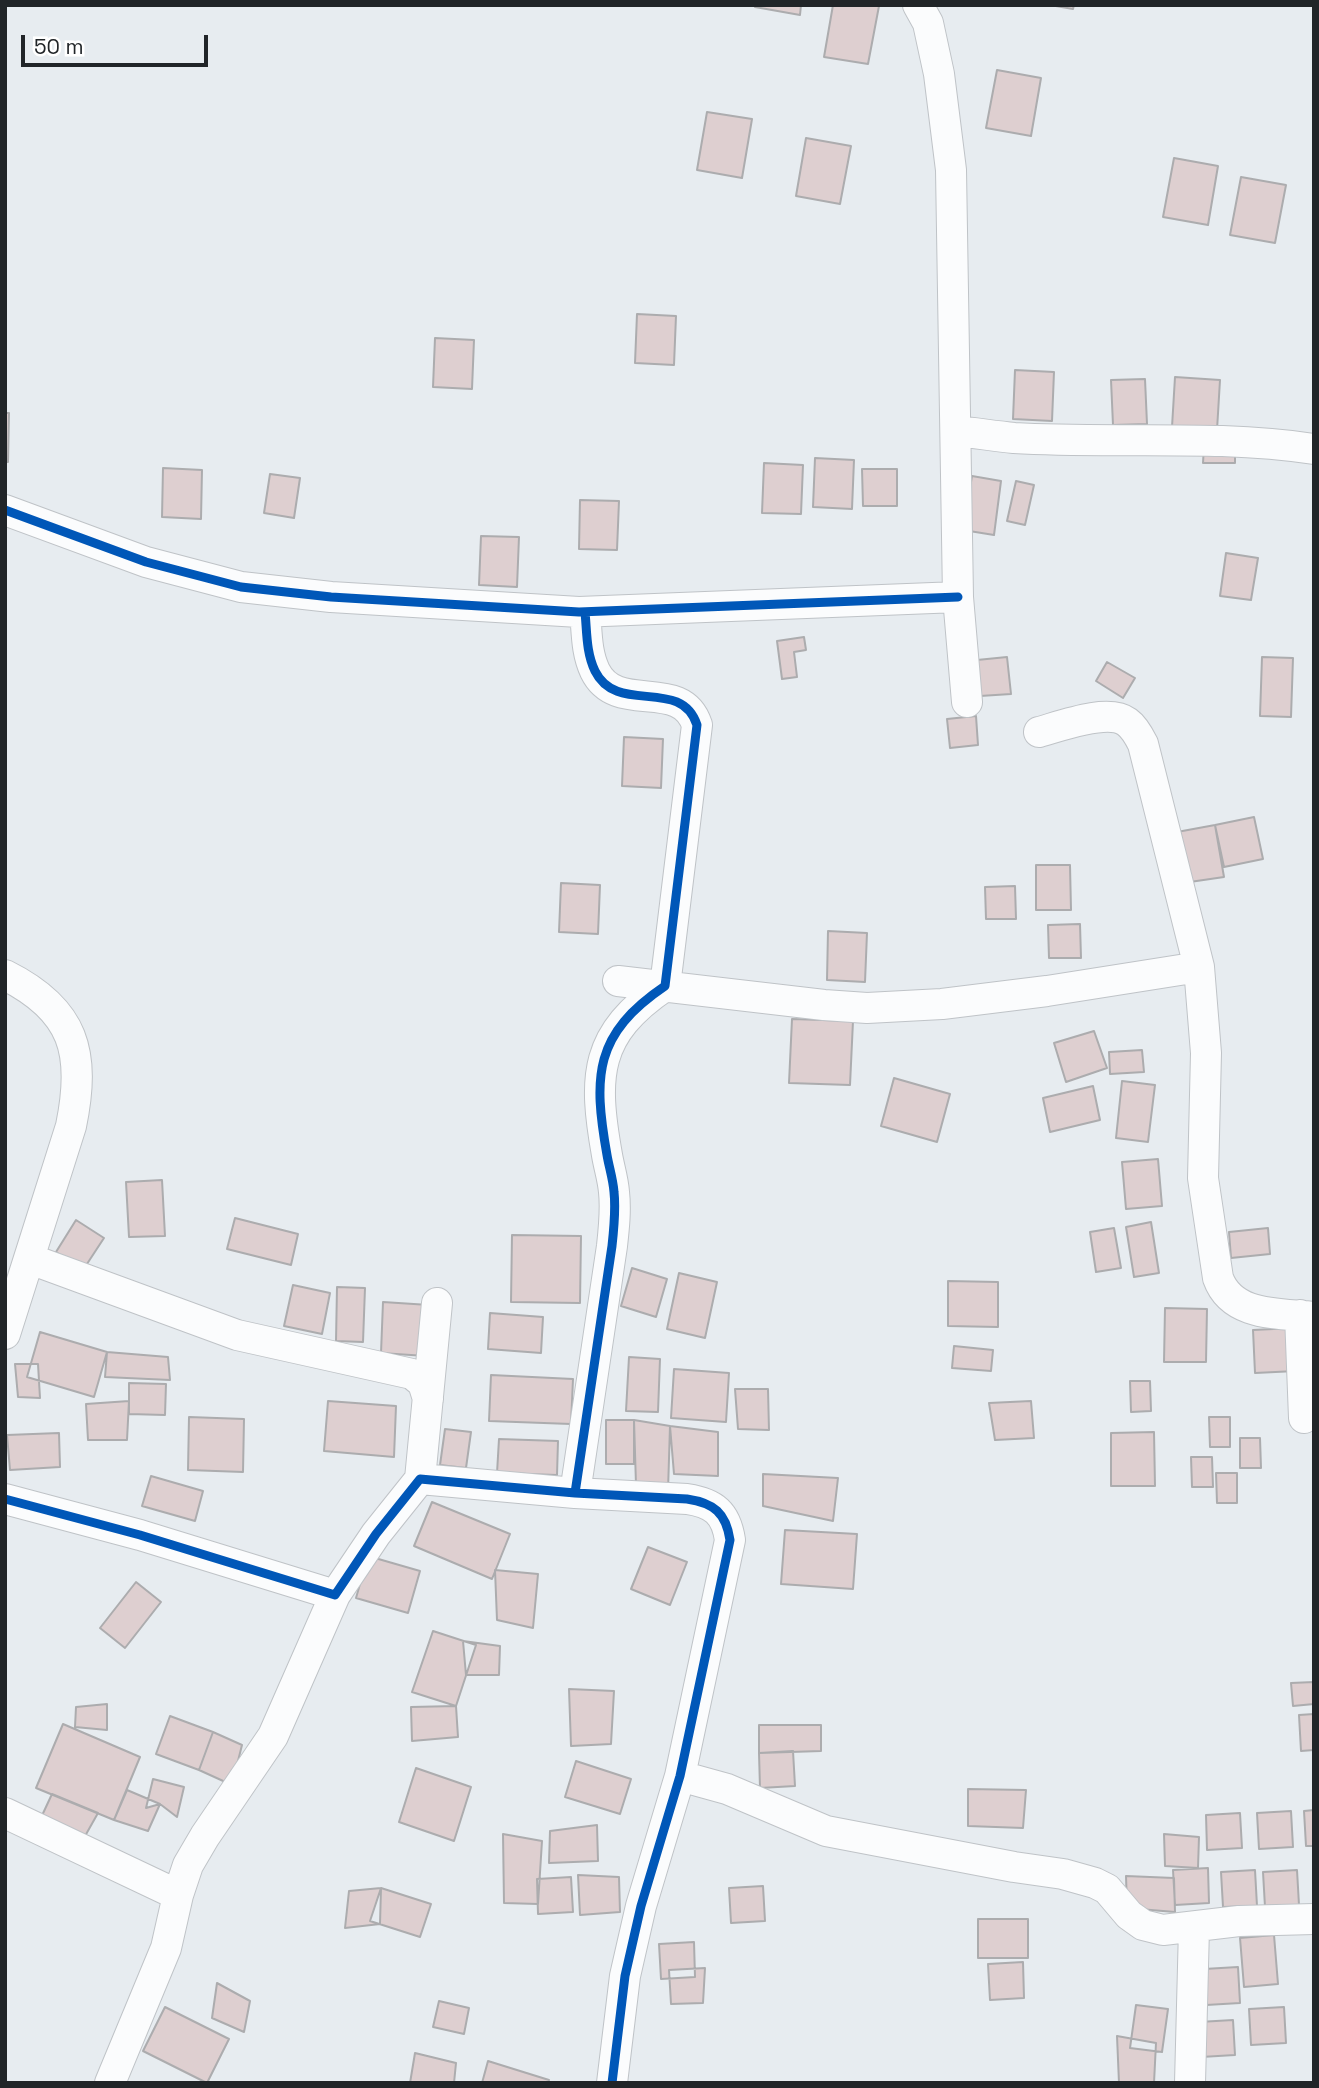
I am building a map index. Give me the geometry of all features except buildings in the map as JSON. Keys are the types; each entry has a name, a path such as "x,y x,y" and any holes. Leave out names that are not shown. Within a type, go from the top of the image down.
{"street":[{"path":"918,5 928,23 939,74 951,170 958,597 967,702"},
{"path":"956,431 1014,438 1196,439 1276,443 1314,449"},
{"path":"5,510 146,562 241,587 331,597 585,612 958,597"},
{"path":"575,1493 615,1211 614,1190 598,1104 600,1070 607,1047 620,1026 641,1002 665,986 697,725 693,712 672,699 614,691 602,683 588,653 585,612"},
{"path":"1039,732 1101,716 1114,716 1135,730 1143,744 1199,967 1206,1052 1203,1178 1218,1278 1222,1290 1239,1305 1256,1310 1307,1316 1304,1418"},
{"path":"618,981 867,1008 968,1001 1199,967"},
{"path":"5,975 24,985 66,1024 75,1051 78,1093 71,1126 5,1334"},
{"path":"30,1259 237,1335 412,1374 423,1383 428,1399"},
{"path":"110,2083 166,1948 178,1895 188,1866 205,1836 273,1736 335,1595 376,1534 420,1479 437,1303"},
{"path":"420,1479 704,1502 713,1507 728,1523 730,1540 680,1776 642,1906 625,1976 612,2083"},
{"path":"5,1499 140,1535 335,1595"},
{"path":"680,1776 727,1789 826,1831 1063,1874 1095,1883 1107,1889 1129,1915 1143,1925 1163,1930 1240,1921 1314,1919"},
{"path":"5,1813 178,1895"},
{"path":"1190,2083 1194,1928"}],"cycle path":[{"path":"5,510 146,562 241,587 331,597 579,612 958,597"},
{"path":"575,1493 612,1246 615,1206 600,1102 600,1079 604,1059 624,1022 665,986 697,725 689,710 677,702 618,692 605,684 595,671 590,657 585,612"},
{"path":"5,1499 140,1535 335,1595 376,1534 420,1479 575,1493 687,1499 705,1503 717,1511 722,1516 730,1540 680,1776 641,1906 625,1976 612,2083"}]}
